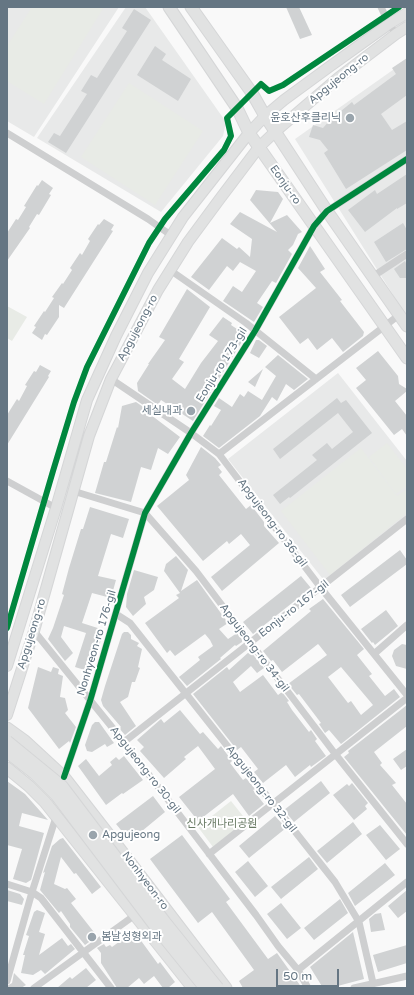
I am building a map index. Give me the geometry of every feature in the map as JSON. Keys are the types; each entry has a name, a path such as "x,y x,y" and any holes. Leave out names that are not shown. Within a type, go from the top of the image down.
{"main road":[{"name":"Eonju-ro","path":"169,7 237,108 250,133 407,358"},
{"name":"Eonju-ro","path":"191,7 252,93 265,116 327,211 407,326"},
{"name":"Apgujeong-ro","path":"7,666 56,508 87,400 116,336 148,273 183,217 265,116 284,100 389,24 407,13"},
{"name":"Apgujeong-ro","path":"7,715 34,631 89,436 110,379 158,290 170,270 219,200 260,147 276,131 338,78 407,27"},
{"name":"Nonhyeon-ro","path":"7,728 25,741 66,780 124,853 226,988"},
{"name":"Nonhyeon-ro","path":"7,741 62,786 165,922 218,988"},
{"name":"Nonhyeon-ro","path":"7,752 35,774 56,795 158,930 205,988"},
{"path":"7,768 29,786 45,802 193,988"},
{"path":"45,802 51,803 63,796 67,790 66,780"},
{"path":"59,820 62,808 71,800 79,800 83,802"}],"street":[{"path":"381,7 389,24 396,34"},
{"path":"7,133 148,219 172,236"},
{"name":"Eonju-ro 173-gil","path":"145,513 191,433 255,331 314,226 327,211 407,159"},
{"path":"372,277 407,254"},
{"path":"170,270 246,323 316,379"},
{"path":"219,454 399,315"},
{"name":"Apgujeong-ro 36-gil","path":"110,379 191,433 219,454 321,588 407,697"},
{"path":"7,481 56,508"},
{"path":"73,491 145,513"},
{"name":"Nonhyeon-ro 176-gil","path":"66,780 145,513"},
{"name":"Apgujeong-ro 34-gil","path":"145,513 196,571 336,755 407,844"},
{"name":"Eonju-ro 167-gil","path":"124,742 407,519"},
{"name":"Apgujeong-ro 32-gil","path":"116,614 130,623 335,882 359,922 373,983"},
{"path":"374,654 407,624"},
{"name":"Apgujeong-ro 30-gil","path":"34,631 124,742 278,946 298,970 308,988"},
{"path":"209,854 336,755 407,697"},
{"path":"7,981 32,892 59,820"},
{"path":"298,970 407,882"},
{"path":"7,884 32,892 41,898 111,988"},
{"path":"34,988 135,915"},
{"path":"354,988 407,976"}],"shaded area":[{"path":"7,7 119,7 34,137 7,121"},
{"path":"126,7 145,7 226,122 223,136 161,212 37,138"},
{"path":"407,60 407,317 295,139"},
{"path":"338,373 407,461 407,519 326,583 228,459"}],"green space":[{"path":"32,7 104,7 44,104 7,81 7,46"},
{"path":"129,83 203,131 155,205 81,157"},
{"path":"7,306 27,317 12,341 7,338"},
{"path":"387,443 407,469 407,486 396,494 369,457"},
{"path":"361,448 397,496 407,489 407,513 330,575 281,511"},
{"name":"신사개나리공원","path":"231,801 247,821 213,847 198,827"}],"building":[{"path":"286,7 299,7 312,35 300,39"},
{"path":"134,9 151,20 66,153 48,142 54,133 60,136 87,94 81,91 91,75 97,78 127,31 122,28"},
{"path":"155,46 166,54 162,60 191,79 178,101 137,75"},
{"path":"407,58 407,95 381,114 392,130 407,121 407,150 346,189 324,153 328,150 320,140 309,137 313,125 323,128 330,120 352,102 354,105 396,74 392,68"},
{"path":"407,174 407,203 397,208 365,232 348,210 375,190 377,194"},
{"path":"42,180 53,188 49,194 51,195 7,261 7,233 16,219 18,220 26,207 24,206 37,185 38,186"},
{"path":"256,190 278,192 283,199 270,223 287,215 302,232 298,234 293,245 288,250 292,254 276,283 272,281 257,303 263,307 254,322 223,301 233,286 242,292 256,271 240,262 233,271 227,266 209,290 191,277 222,238 237,249 239,247 250,257 252,239 230,224 240,212 277,232 250,200"},
{"path":"104,219 114,225 111,230 113,231 64,308 59,305 59,317 42,340 32,333 36,327 34,326 54,298 52,297 72,270 70,268 80,253 82,255 90,241 88,239 98,224 99,225"},
{"path":"403,223 407,230 407,249 386,262 374,242"},
{"path":"310,246 325,269 320,272 364,332 363,336 343,352 332,338 317,350 308,338 300,344 279,317 316,288 298,268"},
{"path":"405,261 407,265 407,278 400,278 394,269"},
{"path":"187,289 210,307 179,359 184,362 172,379 185,389 201,363 218,341 209,335 223,317 232,323 231,325 246,335 193,421 161,400 158,405 138,391 137,383 165,340 159,337"},
{"path":"256,340 259,340 267,346 259,358 250,353"},
{"path":"378,351 398,376 399,384 407,389 407,391 395,401 407,416 407,436 402,429 394,435 356,388 366,380 356,368"},
{"path":"278,355 308,379 294,390 286,384 277,401 272,397 260,416 219,448 203,436 221,410 214,406 219,398 232,407 240,394 244,397 248,391 262,400 276,376 265,367"},
{"path":"40,365 51,371 48,376 49,377 7,445 7,415 17,399 19,401 27,386 25,385"},
{"path":"263,369 255,387 248,382"},
{"path":"337,398 341,403 346,400 372,433 290,498 289,497 280,504 273,495 317,460 312,455 327,443 332,449 353,432 338,413 280,459 273,449"},
{"path":"136,402 152,413 151,415 180,437 168,454 158,448 151,470 141,467 131,502 95,493 104,462 106,462 117,427 118,428 122,406"},
{"path":"201,447 221,465 218,467 222,472 219,475 246,509 251,505 264,522 264,526 279,543 222,591 211,577 250,545 241,534 229,544 227,541 203,561 157,506 189,480 186,475"},
{"path":"90,507 129,519 123,538 111,534 98,576 116,580 111,598 92,593 82,623 104,630 91,672 75,667 86,633 64,626 61,637 73,653 65,661 48,639 64,595 62,594 81,529 83,529"},
{"path":"400,550 407,560 407,564 350,607 341,595"},
{"path":"176,556 188,570 181,591 197,580 228,623 219,629 228,639 237,633 242,639 242,642 236,646 235,645 220,658 221,659 187,686 179,677 200,660 198,657 213,646 210,640 205,634 175,656 170,650 167,653 145,623 179,598 176,595 180,593 164,571 166,564"},
{"path":"134,570 158,577 154,590 144,597 146,604 133,616 126,607 127,594"},
{"path":"301,576 311,588 253,634 243,622"},
{"path":"323,599 364,649 357,655 372,674 369,676 385,696 394,689 400,697 341,744 329,730 325,733 319,724 321,723 299,694 297,695 288,684 327,655 319,645 318,644 282,672 273,660 271,661 263,651 311,611 309,609","holes":["341,667 373,705 361,715 351,701 348,703 328,677"]},
{"path":"386,610 398,626 375,645 361,629"},
{"path":"124,632 128,632 131,635 131,639 139,643 137,646 142,649 138,667 140,668 135,682 132,682 128,697 120,702 136,726 125,735 119,728 121,727 103,706 101,700 122,634"},
{"path":"402,644 407,645 407,669 396,666 392,656 394,650"},
{"path":"250,651 264,668 257,673 251,666 233,682 240,692 263,675 278,695 282,692 289,701 287,702 292,710 309,732 311,730 317,739 315,741 326,756 311,767 310,765 295,777 286,765 263,783 254,772 258,769 241,747 237,750 193,694 227,667 229,670"},
{"path":"38,667 51,672 53,667 59,669 58,674 63,676 60,697 65,698 68,710 65,713 76,727 70,743 69,741 59,749 28,708"},
{"path":"407,705 407,726 374,752 382,763 380,765 396,783 392,785 407,804 407,835 344,757 349,753 348,751"},
{"path":"180,710 200,734 203,732 218,749 221,746 232,761 230,763 243,780 246,778 255,789 253,790 264,804 249,816 233,794 198,821 179,797 215,769 198,746 184,757 186,759 164,778 140,751 144,747 137,740 161,719 164,723"},
{"path":"95,722 99,722 114,743 107,747 105,744 92,752 87,751 85,745 92,725"},
{"path":"407,749 407,766 401,770 393,759"},
{"path":"124,756 143,780 106,805 78,766 86,759 99,776 112,765 110,762 116,757 119,760"},
{"path":"7,781 25,794 48,820 22,813 19,826 44,833 31,880 26,883 13,879 22,849 7,845"},
{"path":"321,781 330,793 294,822 284,810"},
{"path":"352,783 368,803 365,806 367,809 354,820 333,795 347,784 349,786"},
{"path":"153,796 165,812 130,841 116,824"},
{"path":"275,816 286,828 249,858 239,846"},
{"path":"353,822 362,834 327,863 317,851"},
{"path":"380,825 400,849 386,860 366,835"},
{"path":"182,835 230,899 226,902 268,959 277,953 302,988 243,988 239,981 254,970 212,912 198,923 150,859"},
{"path":"63,838 101,887 92,894 76,873 74,874 61,857 54,884 65,889 67,888 76,899 71,903 97,936 85,945 70,927 70,924 61,911 59,913 40,890 45,872 43,873 52,846"},
{"path":"309,857 318,869 281,899 271,887"},
{"path":"248,861 268,886 255,897 235,872"},
{"path":"385,863 395,875 355,906 348,893"},
{"path":"7,890 20,894 24,899 22,905 7,901"},
{"path":"407,890 407,911 398,918 388,906"},
{"path":"340,899 348,913 314,940 304,928"},
{"path":"281,903 301,928 287,939 267,914"},
{"path":"37,910 45,913 39,932 45,934 39,955 62,938 68,946 71,944 75,949 45,974 41,970 33,975 21,973 25,955 23,955 29,936 26,935 34,912"},
{"path":"381,913 385,930 371,932 369,919 375,914"},
{"path":"134,931 158,964 160,962 175,982 168,988 163,988 154,976 144,984 139,978 127,988 117,988 101,963 101,953 97,948 104,944 106,947 110,945 112,947"},
{"path":"353,932 364,979 330,988 323,988 310,967"},
{"path":"407,945 407,963 378,972 373,955"},
{"path":"86,968 96,980 86,988 57,988 70,977 72,979"},
{"path":"14,973 26,985 21,988 7,988 7,986 12,983"}],"cycle path":[{"path":"7,628 74,402 87,367 149,243 165,219 224,150 231,136 227,118 261,84 269,91 283,85 399,7"},
{"path":"64,777 90,701 145,513 191,433 255,331 314,226 327,211 407,159"}],"place":[{"name":"윤호산후클리닉","path":"350,118"},
{"name":"세실내과","path":"191,411"},
{"name":"Apgujeong","path":"93,835"},
{"name":"봄날성형외과","path":"92,937"}]}
